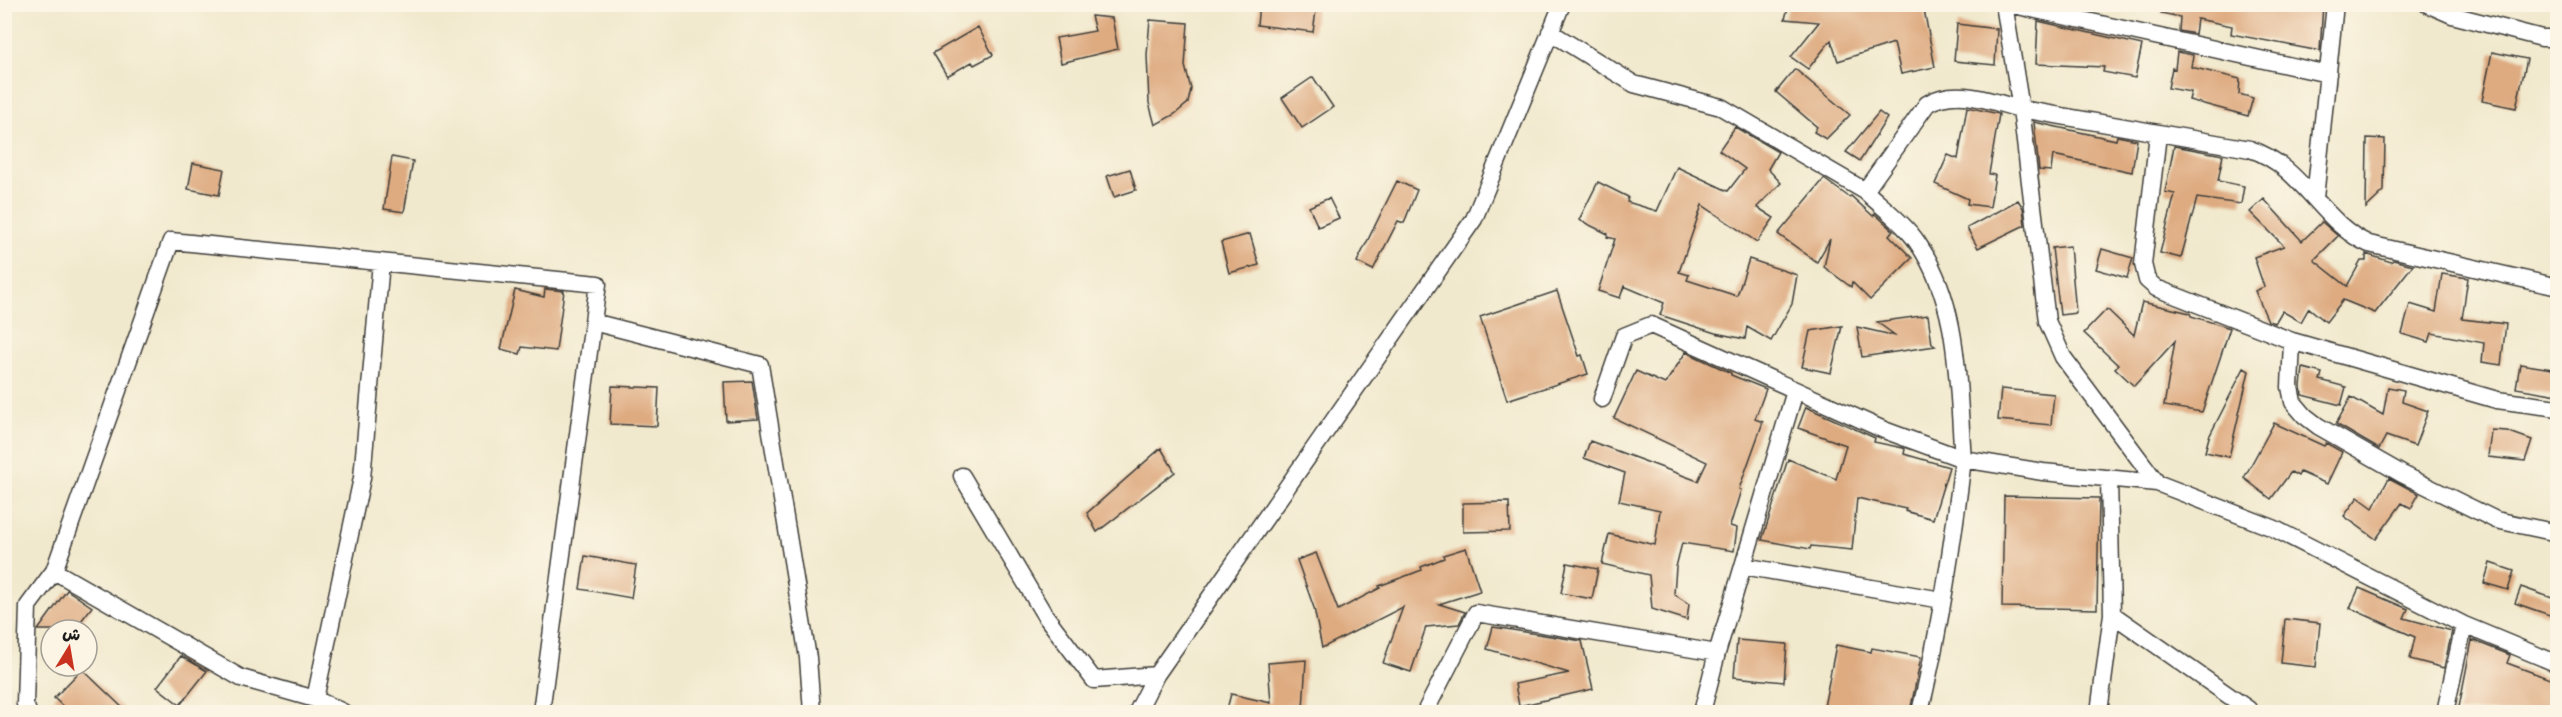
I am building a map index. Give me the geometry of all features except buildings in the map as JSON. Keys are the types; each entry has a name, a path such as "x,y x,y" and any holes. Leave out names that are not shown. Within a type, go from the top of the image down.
{"street":[{"path":"1137,712 1156,675 1474,219 1562,4"},
{"path":"2004,4 2021,109 2047,321 2052,337 2063,357 2157,483"},
{"path":"2009,4 2328,74"},
{"path":"2315,198 2335,4"},
{"path":"2427,4 2542,38 2558,38"},
{"path":"1550,32 1634,84 1721,107 1865,191 1916,241 1934,272 1944,295 1952,324 1962,459 1942,600 1920,712"},
{"path":"1865,191 1927,104 1949,95 1966,97 2158,134 2250,148 2263,153 2292,173 2350,233 2369,244 2558,287"},
{"path":"2158,134 2143,264 2147,280 2166,293 2292,341 2497,400 2558,408"},
{"path":"28,712 25,704 28,606 54,571 171,241 598,284 541,712"},
{"path":"315,699 362,478 381,262"},
{"path":"593,322 760,365 808,658 812,712"},
{"path":"1602,399 1624,336 1651,325 1884,430 1962,459 2043,472 2157,483 2273,528 2464,624 2558,664"},
{"path":"2292,341 2290,387 2293,402 2304,416 2402,474 2496,520 2558,533"},
{"path":"1702,712 1717,653 1795,390"},
{"path":"962,476 1044,614 1094,680 1156,675"},
{"path":"2099,712 2112,614 2109,478"},
{"path":"1743,566 1942,600"},
{"path":"54,571 241,678 315,699 343,712"},
{"path":"1425,712 1476,613 1717,653"},
{"path":"2112,614 2248,709 2248,712"},
{"path":"2445,712 2464,624"}]}
